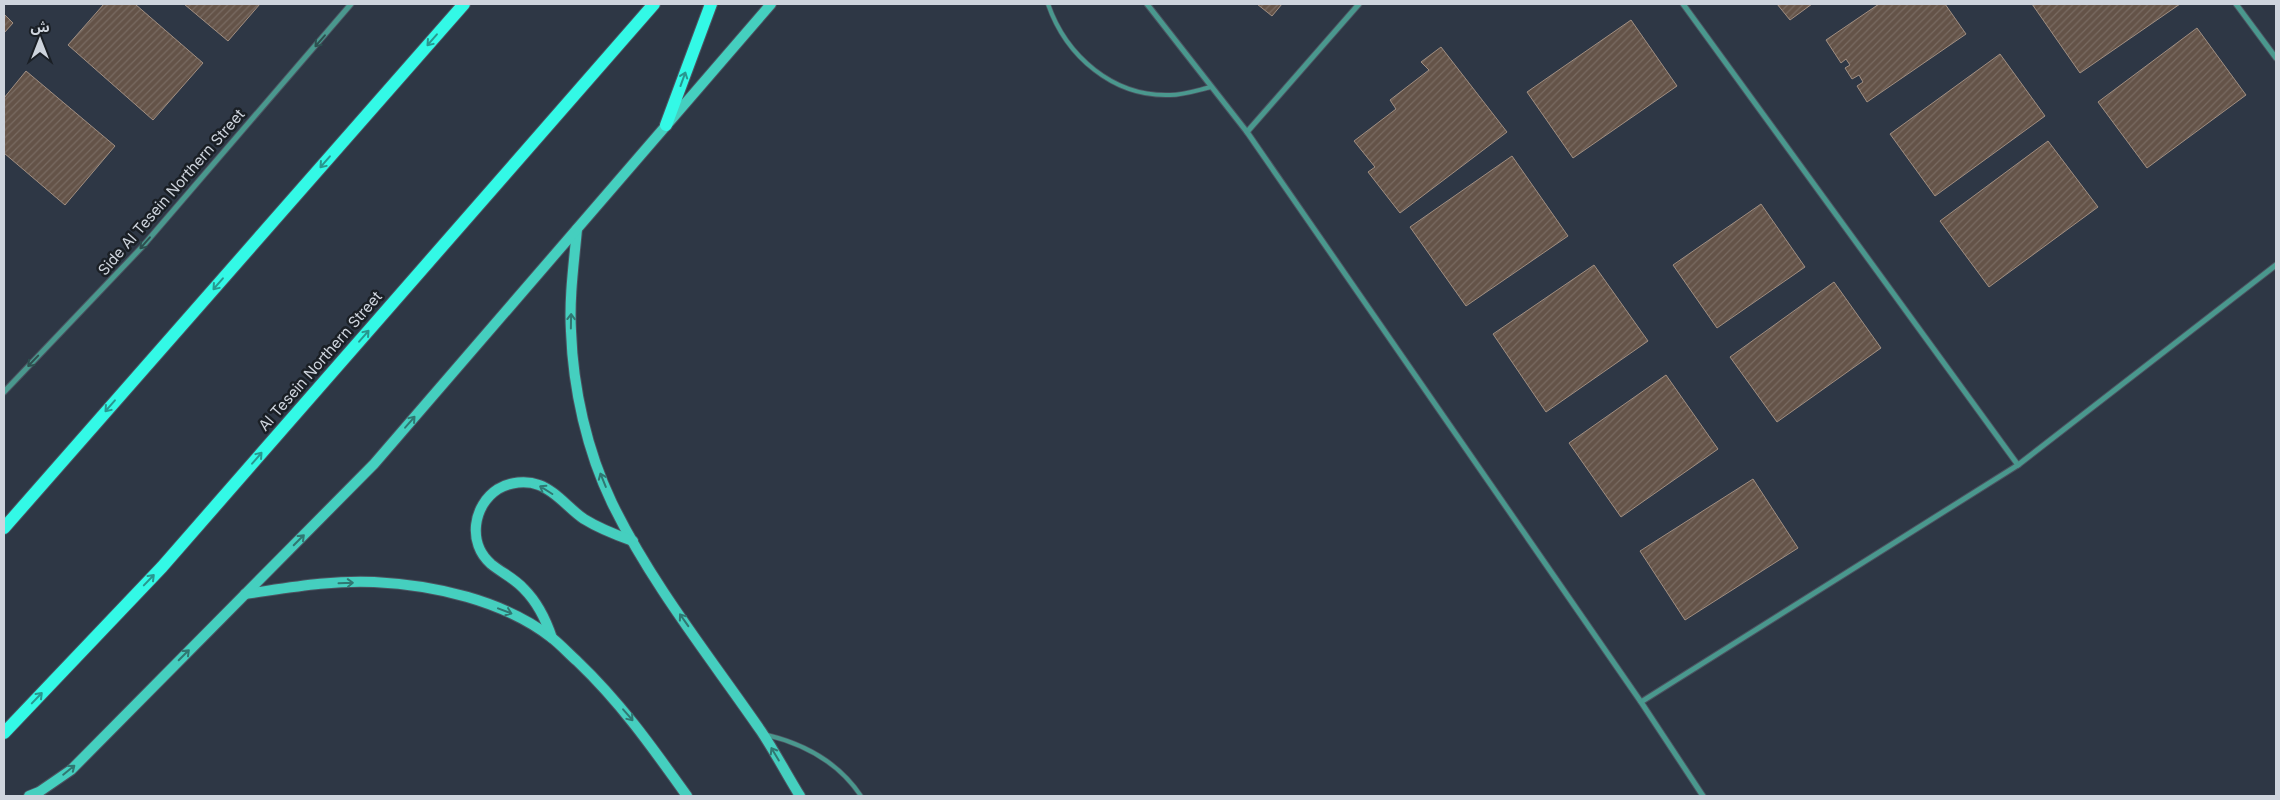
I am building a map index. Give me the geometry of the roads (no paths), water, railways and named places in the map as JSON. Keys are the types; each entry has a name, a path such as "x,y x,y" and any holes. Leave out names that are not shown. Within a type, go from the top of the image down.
{"main road":[{"path":"4,528 464,4"},
{"name":"Al Tesein Northern Street","path":"4,733 162,567 654,4"},
{"path":"666,125 710,4"}],"street":[{"name":"Side Al Tesein Northern Street","path":"4,392 142,247 351,4"},
{"path":"29,796 39,792 71,770 374,464 771,4"},
{"path":"1148,4 1247,132 1641,702 1703,796"},
{"path":"1247,132 1359,4"},
{"path":"1683,4 2018,466"},
{"path":"2236,4 2276,58"},
{"path":"577,229 571,304 571,331 575,375 583,418 595,461 612,502 655,579 763,734 800,796"},
{"path":"1641,702 2018,466 2276,265"},
{"path":"552,638 538,606 525,589 509,575 491,564 482,553 477,541 475,527 478,514 484,502 503,486 528,482 551,492 584,518 607,532 633,541"},
{"path":"245,594 323,583 373,582 422,587 470,598 516,615 552,638 600,684 635,723 687,796"}],"lane":[{"path":"1048,4 1060,33 1072,49 1102,77 1119,86 1137,92 1172,96 1212,87"},
{"path":"763,734 796,744 821,757 840,771 860,796"}]}
